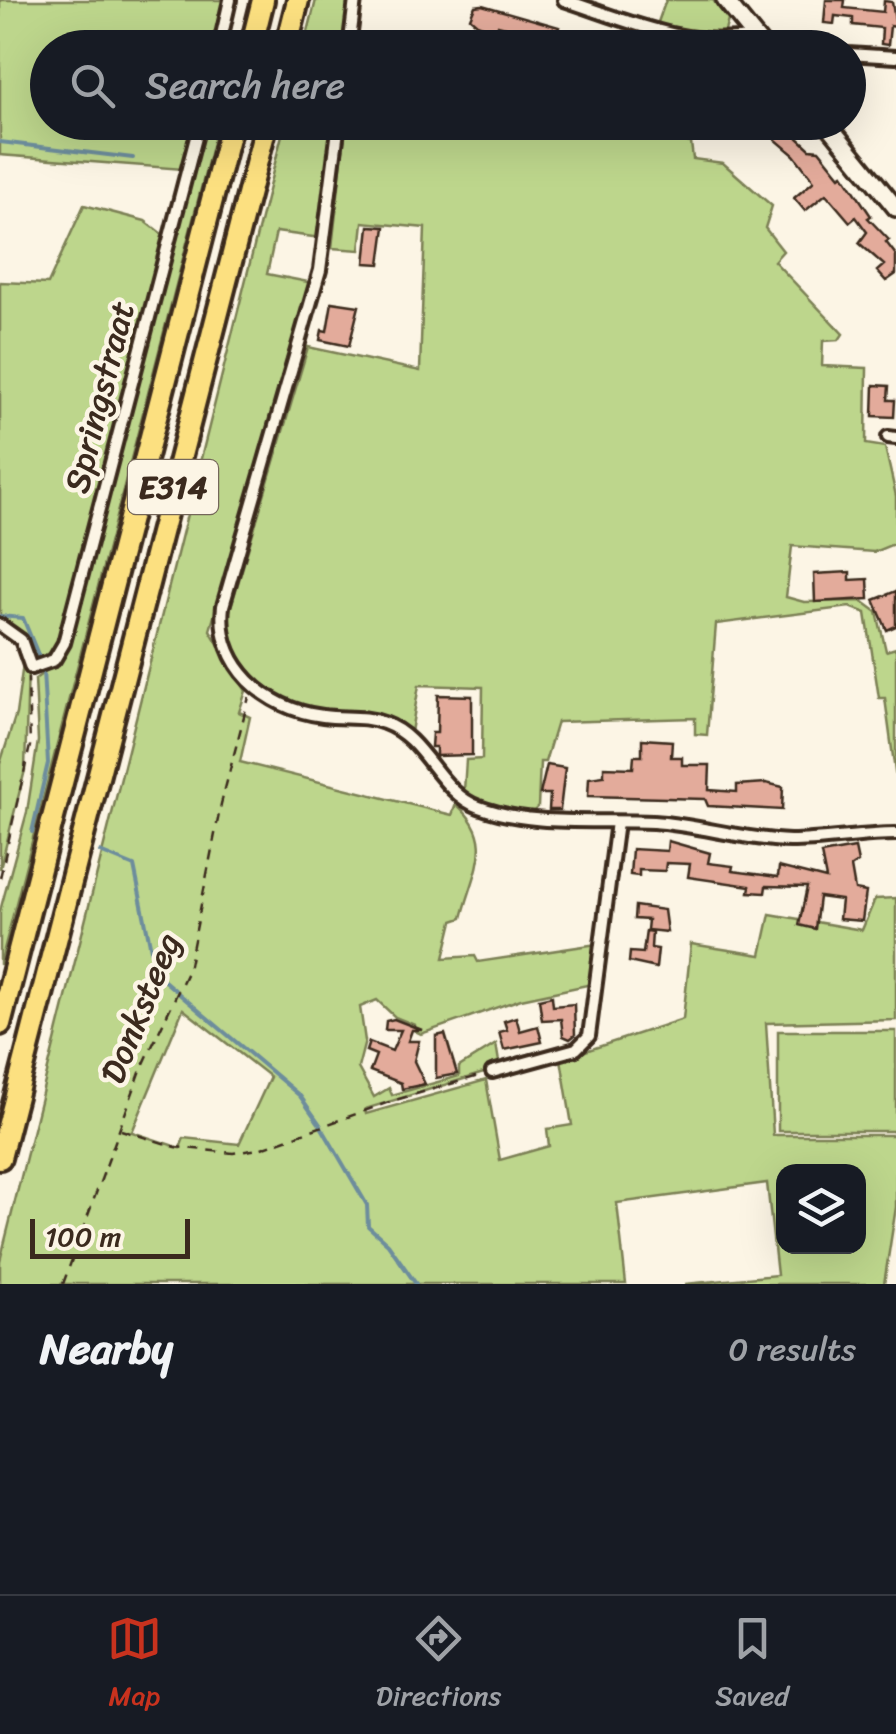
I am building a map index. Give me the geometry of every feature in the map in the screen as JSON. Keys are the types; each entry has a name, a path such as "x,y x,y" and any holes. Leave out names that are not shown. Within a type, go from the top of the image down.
{"highway":[{"path":"256,30 263,0"},
{"path":"290,30 298,0"},
{"name":"E314","path":"0,1024 227,140"},
{"name":"E314","path":"0,1158 262,140"}],"street":[{"path":"222,30 230,0"},
{"path":"351,30 355,0"},
{"path":"564,0 656,30"},
{"path":"725,0 750,30"},
{"path":"866,55 896,57"},
{"name":"Springstraat","path":"31,668 54,660 64,642 195,140"},
{"path":"336,140 320,270 223,606 223,644 235,668 254,687 310,713 376,720 403,732 458,794 482,808 617,822 654,822 790,841 896,834"},
{"path":"841,140 896,208"},
{"path":"0,624 21,640 31,668"},
{"path":"492,1072 576,1049 590,1036 617,822"}],"path":[{"path":"0,878 30,746 26,695 31,668"},
{"name":"Donksteeg","path":"64,1284 120,1130 188,970 221,804 244,709 254,687"},
{"path":"120,1130 176,1147 233,1153 259,1149 492,1072"}],"green space":[{"path":"0,0 225,0 217,30 30,30 30,140 191,140 183,169 0,155"},
{"path":"316,0 352,0 348,30 308,30"},
{"path":"666,0 713,0 728,20 725,30 675,30 657,25"},
{"path":"201,140 214,140 0,965 0,911 27,812 38,741 35,679 56,664 68,643"},
{"path":"281,140 333,140 321,238 276,232 267,274 313,283 210,630 246,691 239,712 250,717 240,762 452,815 456,804 476,830 479,856 462,918 453,921 444,958 475,956 478,962 597,944 592,984 521,999 421,1034 415,1031 415,1025 395,1017 377,1000 360,1007 365,1041 358,1068 374,1097 389,1088 392,1095 459,1076 459,1067 496,1044 500,1068 365,1109 366,1114 486,1080 500,1160 549,1146 547,1129 572,1125 561,1059 683,1019 691,944 761,955 770,914 862,930 875,899 896,898 896,1020 766,1023 773,1135 896,1135 896,1207 884,1284 685,1284 777,1275 767,1183 617,1203 626,1284 0,1284 0,1261","holes":["183,1009 270,1077 239,1144 184,1138 180,1148 132,1132"]},
{"path":"344,140 680,140 691,143 693,159 723,163 772,206 765,228 783,251 774,261 843,334 839,340 823,341 822,366 867,368 866,444 885,447 896,496 896,543 874,552 792,546 786,597 804,602 862,601 877,612 886,651 896,648 896,779 885,698 879,698 866,613 850,607 716,624 707,735 695,734 695,718 557,722 545,762 540,762 538,807 533,812 485,805 464,791 466,760 482,759 483,687 419,685 411,732 388,723 301,708 255,680 235,652 228,617 308,347 420,371 425,228 363,222 360,250 332,248"},
{"path":"84,205 145,221 166,237 65,624 51,656 38,659 19,631 0,621 0,282 48,284"},
{"path":"23,664 28,665 25,770 0,869 0,764 16,714"},
{"path":"778,1031 896,1031 896,1131 778,1131"}],"building":[{"path":"826,0 845,0 844,8 883,12 884,1 892,2 896,27 890,26 888,45 881,44 882,28 853,25 853,18 835,16 834,24 824,23"},
{"path":"475,6 559,27 516,30 498,25 494,30 470,18"},
{"path":"776,140 800,140 810,149 819,150 840,176 843,174 871,216 868,218 889,240 886,242 896,255 896,274 886,281 877,271 884,265 859,243 867,232 856,217 850,222 826,194 805,211 794,198 814,181"},
{"path":"369,226 385,227 380,264 365,263"},
{"path":"332,302 359,306 349,346 320,340 322,330 327,331"},
{"path":"874,385 889,386 888,400 895,400 894,417 873,416"},
{"path":"850,572 850,580 868,579 869,599 815,602 814,574"},
{"path":"896,591 896,626 887,630 874,600"},
{"path":"438,695 472,696 472,755 436,756 436,747 431,747 432,733 437,733"},
{"path":"642,739 672,741 671,757 682,757 682,765 710,765 709,790 737,792 737,785 766,783 783,787 782,810 708,806 705,799 588,796 589,778 604,776 604,767 633,768 634,756 642,756"},
{"path":"547,765 565,768 560,810 549,810 550,794 540,794"},
{"path":"668,841 710,853 708,863 733,866 732,871 778,877 779,867 826,879 821,854 855,848 858,862 851,867 855,890 866,892 862,921 839,919 841,900 819,897 815,929 799,925 807,887 766,886 765,893 749,892 750,886 688,877 690,864 666,863 665,871 639,870 639,876 630,875 632,849 667,851"},
{"path":"635,906 664,910 667,932 647,930 648,920 634,919"},
{"path":"646,931 652,932 651,948 658,949 656,968 629,962 630,952 643,953"},
{"path":"552,996 553,1006 574,1004 575,1035 570,1039 563,1036 561,1019 542,1020 539,999"},
{"path":"516,1017 520,1031 538,1026 542,1042 504,1050 499,1032 507,1030 504,1021"},
{"path":"394,1019 422,1030 412,1030 408,1041 419,1041 414,1061 425,1084 402,1089 401,1083 370,1071 376,1055 366,1051 369,1042 392,1051 401,1030 385,1030 386,1021"},
{"path":"445,1034 457,1074 436,1078 436,1036"}],"waterway":[{"path":"0,142 133,158"},
{"path":"0,616 23,618 41,662"},
{"path":"32,832 48,763 43,670"},
{"path":"100,852 134,866 156,974 175,990"},
{"path":"178,993 300,1096 321,1126"},
{"path":"322,1128 367,1205 368,1226 388,1244 416,1284"}]}
